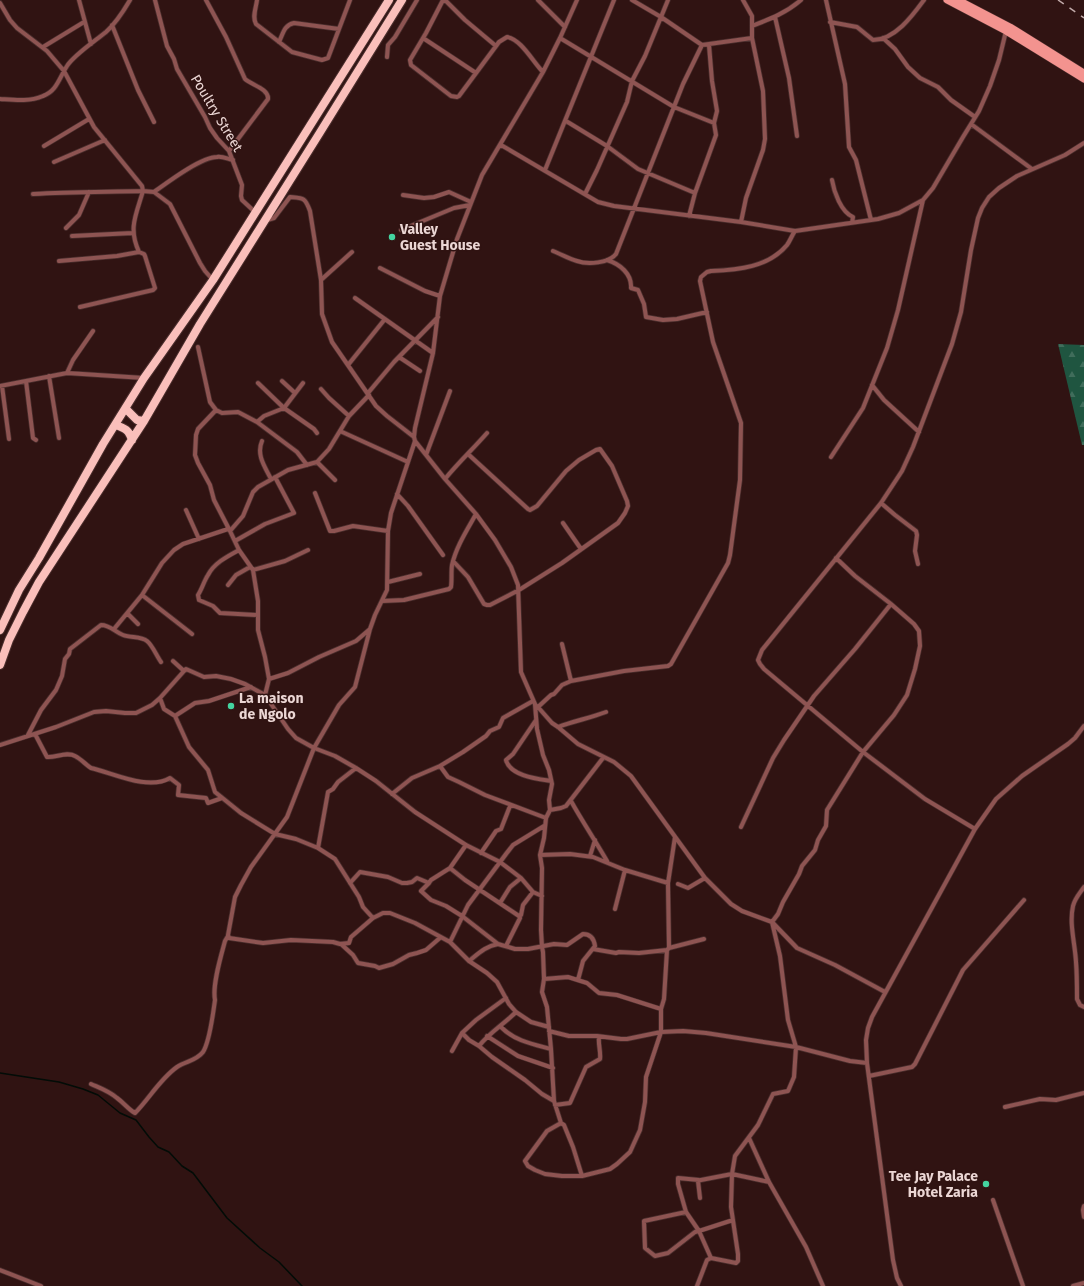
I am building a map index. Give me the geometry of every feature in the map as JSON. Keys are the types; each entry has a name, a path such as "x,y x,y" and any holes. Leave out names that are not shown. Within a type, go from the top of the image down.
{"highway":[{"path":"0,630 19,590 39,558 103,444 144,378 213,280 389,0"},
{"path":"0,665 9,640 39,582 144,421 200,324 402,0"},
{"path":"126,409 137,420 144,421"},
{"path":"115,425 129,431 132,440"}],"main road":[{"path":"947,0 1006,31 1084,79"},
{"path":"958,0 1010,27 1084,73"}],"street":[{"path":"79,0 91,44"},
{"path":"0,99 31,100 52,91 58,85 67,65 112,25 122,14 130,0"},
{"name":"Poultry Street","path":"155,0 167,46 177,69 205,116 210,128 229,151 242,185 242,200 256,212"},
{"path":"206,0 226,37 245,79 266,92 268,95 268,99 229,151"},
{"path":"257,0 254,15 256,24 288,50 296,54 325,60 328,58 349,0"},
{"path":"387,56 388,44 395,37 417,0"},
{"path":"496,46 444,0 410,60 411,65 451,96 457,97 496,46 505,38 512,38 526,51 543,72"},
{"path":"538,0 565,27"},
{"path":"91,1084 107,1090 118,1098 127,1108 135,1113 162,1081 177,1067 195,1059 203,1052 208,1043 215,1000 214,994 216,978 224,941 228,936 237,893 251,867 287,817 314,748 339,705 355,687 374,615 388,590 388,531 391,513 415,439 414,428 433,353 439,317 440,296 457,239 482,175 543,72 577,0"},
{"path":"545,170 614,0"},
{"path":"632,0 661,17 702,45 752,38"},
{"path":"585,194 598,170 627,102 632,82 645,56 668,0"},
{"path":"741,222 746,198 766,139 765,108 752,38 752,16 743,0"},
{"path":"752,26 775,17 792,8 801,0"},
{"path":"826,0 846,89 849,147 856,160 871,220"},
{"path":"830,22 857,27 874,40 883,38 894,33 902,26 924,0"},
{"path":"0,3 10,20 17,28 43,47 64,70 89,118 142,186 143,191 133,232 139,252"},
{"path":"775,17 789,78 797,136"},
{"path":"43,47 84,22"},
{"path":"279,42 289,24 294,23 339,29"},
{"path":"112,25 138,90 154,122"},
{"path":"501,145 598,202 614,206 741,222 795,231 871,220 899,213 923,200 933,188 975,117 990,86 999,60 1006,31"},
{"path":"423,38 476,73"},
{"path":"560,38 674,107 714,123"},
{"path":"883,38 895,49 908,67 920,78 938,86 951,100 975,117"},
{"path":"553,251 583,263 605,260 612,258 616,254 683,84 702,45"},
{"path":"689,216 716,134 714,123 717,111 712,81 709,45"},
{"path":"44,146 89,118"},
{"path":"566,121 607,146 638,169 695,194"},
{"path":"971,124 1032,169"},
{"path":"54,162 105,140"},
{"path":"975,829 925,799 863,752 764,669 758,660 762,650 881,503 902,471 919,432 952,344 961,312 971,250 978,218 982,208 989,197 999,188 1032,169 1065,155 1084,143"},
{"path":"154,192 190,167 213,157 218,156 233,160"},
{"path":"832,180 838,199 848,215 853,217 852,223"},
{"path":"66,228 79,215 89,192"},
{"path":"32,194 154,192 170,204 200,263 213,280"},
{"path":"403,195 424,198 434,197 449,192 470,204"},
{"path":"264,221 274,218 290,197 302,198 307,201 310,211 321,280 323,320 334,347 376,406 415,439 445,479 476,514 495,540 511,567 516,577 519,590 521,672 535,704 552,723 578,744 603,758 614,762 631,776 706,878 736,908 772,922 797,948 835,965 885,992"},
{"path":"831,457 863,408 887,348 898,310 923,200"},
{"path":"401,230 454,208 470,204"},
{"path":"392,794 412,778 440,766 463,752 486,736 490,731 499,727 503,718 535,704 562,685 571,681 624,671 668,666 671,664 728,563 740,480 741,422 713,342 700,281 701,277 703,274 711,271 744,268 758,265 775,256 787,245 795,231"},
{"path":"72,236 133,232"},
{"path":"59,261 118,256 139,252 145,256 155,285 153,290 80,307"},
{"path":"321,280 352,252"},
{"path":"605,260 622,268 632,281 631,288 638,290 642,299 646,317 662,320 677,319 707,312"},
{"path":"380,268 425,291 440,296"},
{"path":"355,298 417,340 433,353"},
{"path":"114,629 128,614 162,563 174,550 183,544 229,530 243,516 252,492 258,487 288,470 317,462 329,449 349,416 399,357 439,317"},
{"path":"348,365 385,319"},
{"path":"67,373 73,360 93,331"},
{"path":"198,347 210,402 216,410 222,412 238,412 257,422 298,452 307,464"},
{"path":"399,357 420,371"},
{"path":"9,439 1,386 67,373 144,378"},
{"path":"49,376 59,438"},
{"path":"26,381 33,438 36,440"},
{"path":"282,381 296,393"},
{"path":"258,383 284,408 303,420 317,433"},
{"path":"257,422 264,416 284,408 303,383"},
{"path":"872,385 884,400 919,432"},
{"path":"321,389 349,416"},
{"path":"426,455 450,391"},
{"path":"216,410 198,429 196,434 196,455 198,463 210,485 214,500 239,550 251,568 258,601 258,630 269,678 265,695"},
{"path":"340,432 408,462"},
{"path":"445,479 455,466 487,433"},
{"path":"234,540 265,524 294,513 273,478 265,468 259,450 262,441"},
{"path":"453,561 468,577 481,599 487,605 490,605 519,590 562,563 618,523 628,506 628,501 612,466 600,449 579,460 566,471 537,506 530,510 516,499 468,454"},
{"path":"317,462 335,480"},
{"path":"315,493 330,531 353,526 388,531"},
{"path":"397,494 412,511 443,555"},
{"path":"881,503 916,531 915,551 918,564"},
{"path":"186,510 199,539"},
{"path":"382,601 404,600 449,589 451,587 453,561 461,539 476,514"},
{"path":"562,522 581,549"},
{"path":"239,550 212,568 198,595 199,600 213,606 220,613 258,615"},
{"path":"228,585 236,575 251,568 285,561 308,550"},
{"path":"772,922 778,914 802,866 815,850 818,840 826,826 827,810 863,752 894,715 907,695 920,646 919,631 914,624 855,576 836,558"},
{"path":"388,582 420,574"},
{"path":"142,595 192,634"},
{"path":"741,827 773,758 808,705 891,604"},
{"path":"128,614 138,624"},
{"path":"28,736 41,710 56,690 62,676 65,659 70,650 101,624 114,629 122,635 146,640 162,662"},
{"path":"269,678 288,673 348,645 356,641 370,629"},
{"path":"562,644 571,681"},
{"path":"173,661 184,671"},
{"path":"0,745 56,727 99,710 125,714 136,713 152,705 160,698 186,669 204,677 224,677 251,687 265,695 296,738 314,748 335,756 356,768 415,812 481,853 500,862 521,878 534,892 542,896"},
{"path":"204,677 207,673"},
{"path":"175,716 195,703 209,701 251,687"},
{"path":"160,698 164,709 175,716 189,747 208,770 215,792 241,813 275,834 296,839 318,848 335,859 359,897 363,907 373,918"},
{"path":"535,704 536,720 543,755 549,770 551,781 549,800 550,810 544,826 544,838 540,855 542,868 541,914 544,979 542,992 547,1007 553,1068 554,1103 573,1147 582,1176"},
{"path":"558,727 606,712"},
{"path":"536,720 506,762 508,765 527,777 551,781"},
{"path":"901,1286 892,1260 867,1063 866,1040 868,1028 885,992 975,829 996,799 1022,776 1068,744 1075,738 1084,726"},
{"path":"35,734 45,756 48,758 72,754 80,758 84,764 91,768 140,782 166,780 170,778 179,785 178,795 206,798 208,804 222,798"},
{"path":"550,810 566,806 603,758"},
{"path":"440,766 448,776 459,782 513,806 546,818"},
{"path":"318,848 328,792 356,768"},
{"path":"571,801 607,862"},
{"path":"481,853 496,831 500,829 510,806 513,806"},
{"path":"450,942 468,905 513,845 544,826"},
{"path":"561,1122 547,1131 526,1159 525,1163 535,1170 545,1174 582,1176 610,1169 630,1152 642,1122 645,1102 646,1077 658,1045 661,1032 661,1009 664,999 668,949 668,883 675,837"},
{"path":"590,856 595,840"},
{"path":"466,844 450,868 431,880 421,891 431,900 462,916 498,944"},
{"path":"540,855 590,856 625,870 668,883"},
{"path":"450,868 519,916"},
{"path":"615,909 625,870"},
{"path":"349,881 360,872 388,877 402,883 410,883 417,878 429,883"},
{"path":"500,903 510,887 521,878"},
{"path":"678,884 688,888 706,878"},
{"path":"1084,887 1077,896 1073,906 1072,936 1076,960 1077,999 1084,1007"},
{"path":"506,946 520,918 519,916 523,905 534,892"},
{"path":"869,1076 912,1067 915,1064 963,970 1024,900"},
{"path":"340,944 349,943 351,937 373,918 383,913 390,913 415,923 450,942 469,962 492,978 516,1012 531,1022 569,1036 627,1039 661,1032 683,1031 706,1033 796,1047 850,1061 867,1063"},
{"path":"711,1258 728,1262 738,1261 731,1207 732,1174 736,1156 764,1115 773,1094 788,1090 794,1077 796,1047 788,1020 780,956 772,922"},
{"path":"469,962 485,948 491,945 498,944 520,949 542,947 554,944 567,945 576,938 585,934 589,935 594,941 595,946 583,961 578,980"},
{"path":"228,936 230,938 250,942 291,940 333,942 340,944 354,955 358,963 370,964 379,968 393,964 409,955 426,950 441,937"},
{"path":"593,949 616,953 639,953 668,949 704,939"},
{"path":"544,979 565,977 578,980 591,985 600,993 617,995 661,1009"},
{"path":"452,1051 462,1033 476,1020 506,998"},
{"path":"479,1046 487,1036 501,1027 516,1012"},
{"path":"501,1027 506,1032 521,1041 551,1049"},
{"path":"462,1033 469,1040 525,1080 554,1103 570,1103 586,1067 600,1059 598,1039 601,1037"},
{"path":"487,1036 518,1056 553,1068"},
{"path":"1005,1107 1040,1099 1056,1100 1084,1093"},
{"path":"749,1138 769,1182 806,1247 823,1286"},
{"path":"711,1258 699,1231 686,1212 678,1184 678,1178 699,1180 732,1174 769,1182"},
{"path":"699,1180 698,1184 700,1198"},
{"path":"993,1200 1023,1286"},
{"path":"1084,1206 1084,1217"},
{"path":"686,1212 644,1221 645,1248 655,1256 663,1255 696,1232 733,1220"},
{"path":"697,1286 707,1260 711,1258"},
{"path":"0,1270 41,1286"},
{"path":"1073,1286 1084,1283"}],"green space":[{"path":"1058,344 1084,345 1084,445 1082,445"}],"waterway":[{"path":"0,1073 59,1082 83,1089 98,1095 120,1113 136,1120 158,1147 169,1152 182,1166 193,1173 227,1218 260,1248 279,1262 302,1286"}],"railway":[{"path":"1058,0 1084,18"}],"place":[{"name":"Valley Guest House","path":"392,237"},
{"name":"La maison de Ngolo","path":"231,706"},
{"name":"Tee Jay Palace Hotel Zaria","path":"986,1184"}]}
